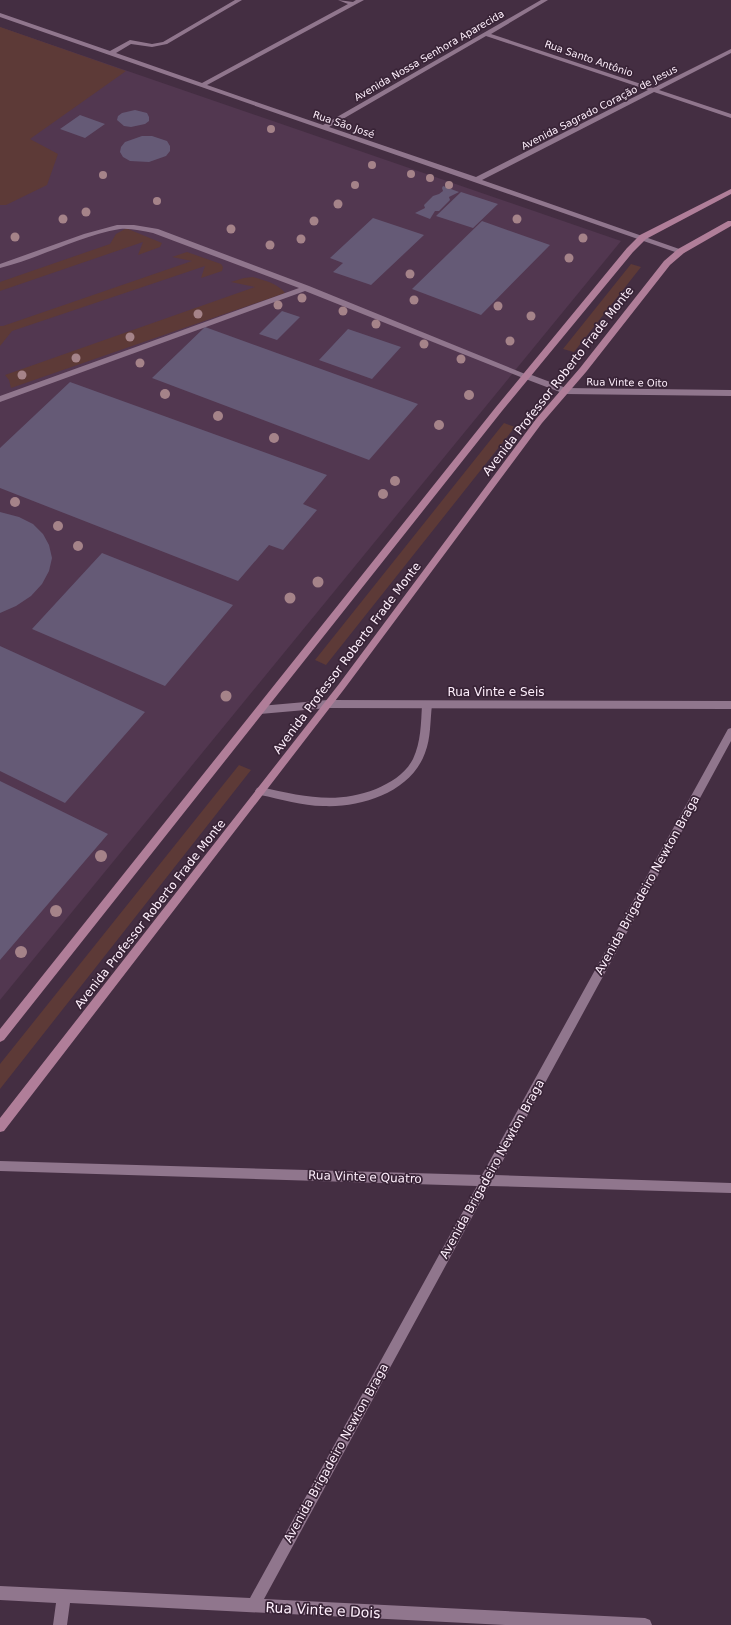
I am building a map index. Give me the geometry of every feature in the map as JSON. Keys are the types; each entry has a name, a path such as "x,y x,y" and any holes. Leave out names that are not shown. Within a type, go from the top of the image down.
{"main road":[{"name":"Avenida Professor Roberto Frade Monte","path":"0,1037 494,415 630,250 643,237 731,191"},
{"name":"Avenida Professor Roberto Frade Monte","path":"0,1127 328,704 539,421 668,263 681,251 731,223"}],"street":[{"path":"111,53 130,42 158,46 239,0"},
{"path":"342,0 353,4"},
{"path":"202,85 361,0"},
{"name":"Avenida Nossa Senhora Aparecida","path":"324,127 545,0"},
{"name":"Rua São José","path":"0,15 681,251"},
{"name":"Rua Santo Antônio","path":"486,34 731,116"},
{"name":"Avenida Sagrado Coração de Jesus","path":"476,180 731,51"},
{"name":"Rua Vinte e Oito","path":"0,266 87,236 120,227 134,227 155,231 306,288 565,391 731,393"},
{"path":"0,399 306,288"},
{"name":"Rua Vinte e Seis","path":"260,710 328,704 731,705"},
{"path":"260,791 318,803 338,804 358,800 394,785 409,774 418,757 424,739 427,705"},
{"name":"Avenida Brigadeiro Newton Braga","path":"253,1606 731,732"},
{"name":"Rua Vinte e Quatro","path":"0,1166 731,1188"},
{"name":"Rua Vinte e Dois","path":"0,1594 645,1625"},
{"path":"60,1625 64,1596"}],"shaded area":[{"path":"0,27 621,241 0,1000"},
{"path":"0,27 126,71 30,139 58,154 47,185 6,205 0,205"},
{"path":"125,229 162,243 160,247 138,255 143,242 0,291 0,282 110,244 116,234"},
{"path":"187,252 221,264 223,267 222,271 201,278 205,266 12,331 0,346 0,326 192,261 172,257"},
{"path":"631,264 641,267 574,352 563,349"},
{"path":"253,277 275,285 285,293 11,388 9,380 5,375 255,287 231,282"},
{"path":"504,423 515,427 326,665 315,660"},
{"path":"239,765 251,770 0,1089 0,1064"}],"building":[{"path":"135,110 147,113 149,121 145,124 131,127 124,126 117,120 118,116 122,113"},
{"path":"80,115 105,124 85,138 60,129"},
{"path":"142,136 152,136 167,141 170,146 170,151 166,156 149,162 130,161 123,157 120,152 121,147 125,142"},
{"path":"443,186 459,192 449,197 450,200 439,211 435,211 430,219 415,213 425,208 424,205 433,196 443,191"},
{"path":"461,192 498,204 473,228 436,216"},
{"path":"373,218 424,235 371,285 333,272 343,263 330,258"},
{"path":"482,221 550,245 481,315 412,289"},
{"path":"282,311 300,317 277,340 259,334"},
{"path":"205,327 418,404 369,460 152,378"},
{"path":"348,329 401,347 372,379 319,360"},
{"path":"70,382 327,475 303,504 317,510 283,550 269,545 238,581 0,488 0,448"},
{"path":"0,512 19,517 33,524 43,534 49,545 52,558 49,571 42,584 31,596 16,606 0,613"},
{"path":"102,553 233,605 165,686 32,629"},
{"path":"0,646 145,712 65,803 0,771"},
{"path":"0,781 108,834 0,960"}]}
